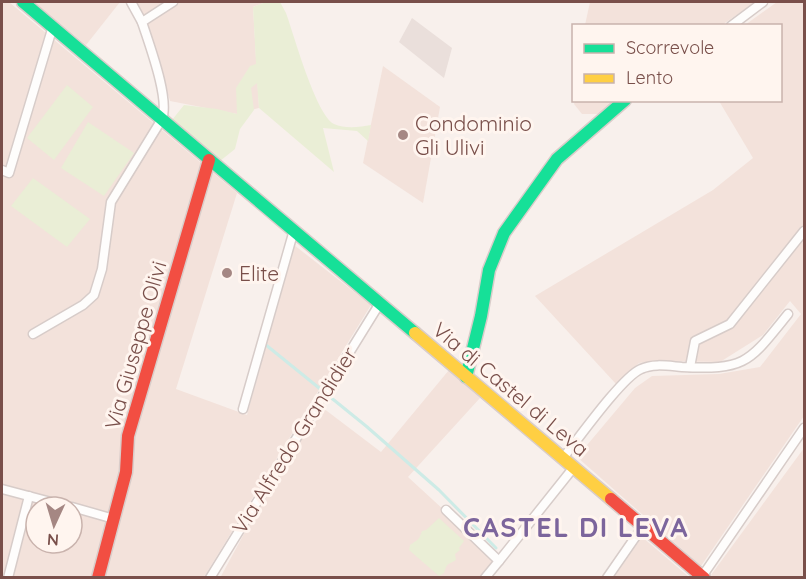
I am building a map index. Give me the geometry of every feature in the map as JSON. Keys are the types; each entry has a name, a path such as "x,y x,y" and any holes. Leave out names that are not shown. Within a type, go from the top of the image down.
{"street":[{"name":"Via di Castel di Leva","path":"24,2 702,577"},
{"path":"33,334 82,305 94,295 102,269 111,202 165,111 142,22 131,2"},
{"path":"142,22 172,2"},
{"path":"733,24 763,2"},
{"path":"2,170 9,173 53,26"},
{"path":"466,377 491,264 504,233 557,159 624,102"},
{"name":"Via Giuseppe Olivi","path":"98,578 128,463 128,438 209,160"},
{"path":"243,409 294,230"},
{"path":"690,367 695,341 721,330 732,322 804,231"},
{"name":"Via Alfredo Grandidier","path":"210,578 380,303"},
{"path":"563,458 611,398 636,372 652,366 729,366 748,358 758,350 789,314"},
{"path":"702,577 804,428"},
{"path":"485,578 574,467"},
{"path":"2,489 25,495"},
{"path":"446,510 499,561"},
{"path":"84,511 114,519"},
{"path":"8,578 24,516"},
{"path":"607,578 643,526"}],"shaded area":[{"path":"2,2 9,2 237,193 176,389 247,415 294,245 371,305 204,577 2,577"},
{"path":"34,2 120,2 86,45"},
{"path":"135,2 266,2 253,7 259,108 237,114 170,101"},
{"path":"590,2 755,2 723,24 585,24"},
{"path":"777,2 804,2 804,416 701,566 577,457 635,388 652,376 719,374 760,367 801,314 790,301 763,335 720,362 653,361 639,363 616,384 535,296 713,190 753,158 720,102 782,102 782,24 746,24"},
{"path":"412,18 452,48 444,78 399,42"},
{"path":"383,66 440,107 423,203 363,163"},
{"path":"575,102 616,102 599,114 582,114"},
{"path":"449,370 480,398 408,477 495,557 488,577 220,578 270,486 304,434 311,430 323,408 381,452"},
{"path":"804,448 804,577 714,577 711,575"},
{"path":"642,537 689,577 614,577"}],"green space":[{"path":"266,2 280,2 286,13 313,91 327,118 343,127 371,125 368,141 357,131 323,128 334,172 259,108 257,83 251,88 254,110 240,129 235,149 220,161 172,120 184,105 237,114 236,88 250,66 256,64 253,7"},
{"path":"67,85 93,107 54,160 27,138"},
{"path":"88,122 134,153 104,196 61,168"},
{"path":"33,178 90,219 67,247 11,206"},
{"path":"439,518 464,541 460,550 455,554 456,560 448,565 444,573 439,576 409,550 410,545 419,539 422,531"}],"waterway":[{"path":"266,345 366,426 439,490 496,548"}],"traffic: fast":[{"path":"23,2 415,333"},
{"path":"466,377 481,316 489,270 504,233 557,159 623,102"}],"traffic: slow":[{"path":"415,333 611,499"}],"traffic: jam":[{"path":"98,578 126,472 128,436 209,160"},
{"path":"611,499 704,578"}],"place":[{"name":"Condominio Gli Ulivi","path":"403,135"},
{"name":"Elite","path":"227,273"}],"district":[{"name":"CASTEL DI LEVA","path":"576,527"}]}
